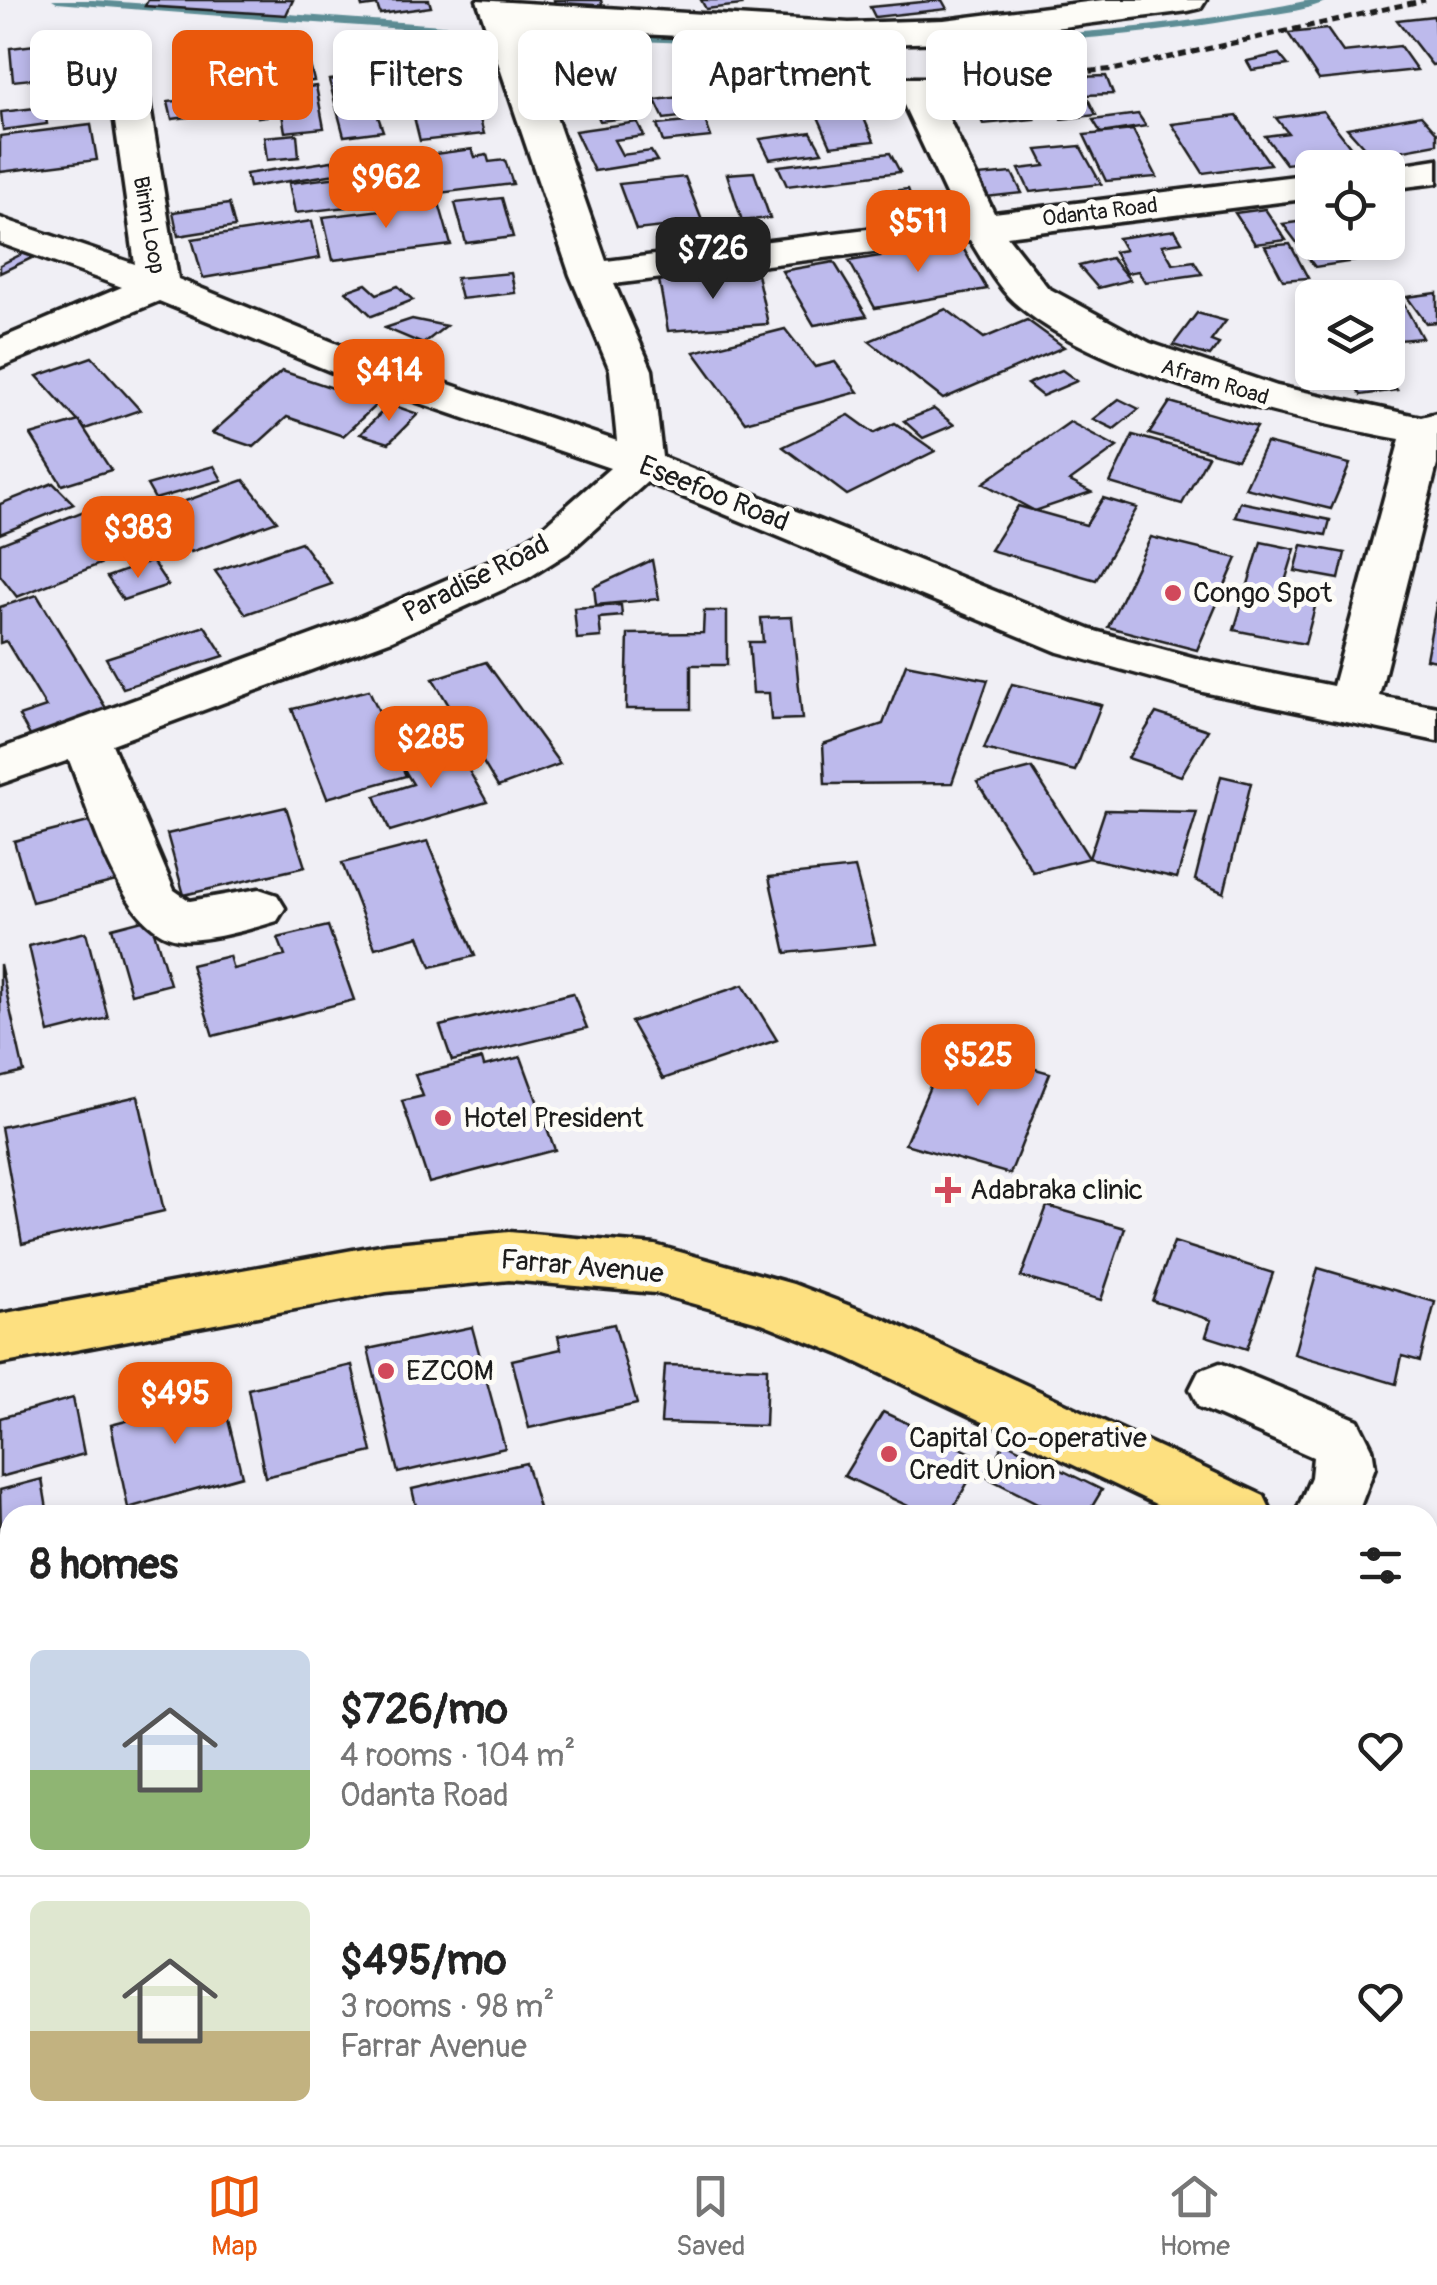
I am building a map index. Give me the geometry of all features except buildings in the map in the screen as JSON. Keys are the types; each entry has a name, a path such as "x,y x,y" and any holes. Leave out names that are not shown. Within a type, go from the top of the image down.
{"main road":[{"name":"Farrar Avenue","path":"0,1339 172,1304 386,1268 508,1256 655,1269 772,1301 863,1337 1221,1505"}],"street":[{"path":"641,464 631,370 590,275 506,25 849,34 944,31 1188,0"},
{"name":"Afram Road","path":"914,86 982,226 1020,285 1068,319 1159,366 1278,401 1433,430"},
{"name":"Birim Loop","path":"0,354 160,286 134,120"},
{"path":"1405,175 1437,170"},
{"name":"Odanta Road","path":"590,275 1295,188"},
{"name":"Eseefoo Road","path":"0,230 160,286 362,369 641,464 1075,641 1203,676 1437,724"},
{"path":"1352,705 1433,430"},
{"name":"Paradise Road","path":"0,767 374,629 512,568 552,543 641,464"},
{"path":"84,736 153,901 181,921 259,908"},
{"path":"1220,1389 1336,1438 1343,1447 1344,1472 1330,1505"}],"path":[{"path":"914,86 1117,69 1425,0"}],"waterway":[{"path":"57,0 346,23 672,40"},
{"path":"906,43 1109,34 1216,21 1324,0"}],"place":[{"name":"Congo Spot","path":"1173,593"},
{"name":"Hotel President","path":"443,1118"},
{"name":"Adabraka clinic","path":"948,1190"},
{"name":"EZCOM","path":"386,1371"},
{"name":"Capital Co-operative Credit Union","path":"889,1454"}]}
